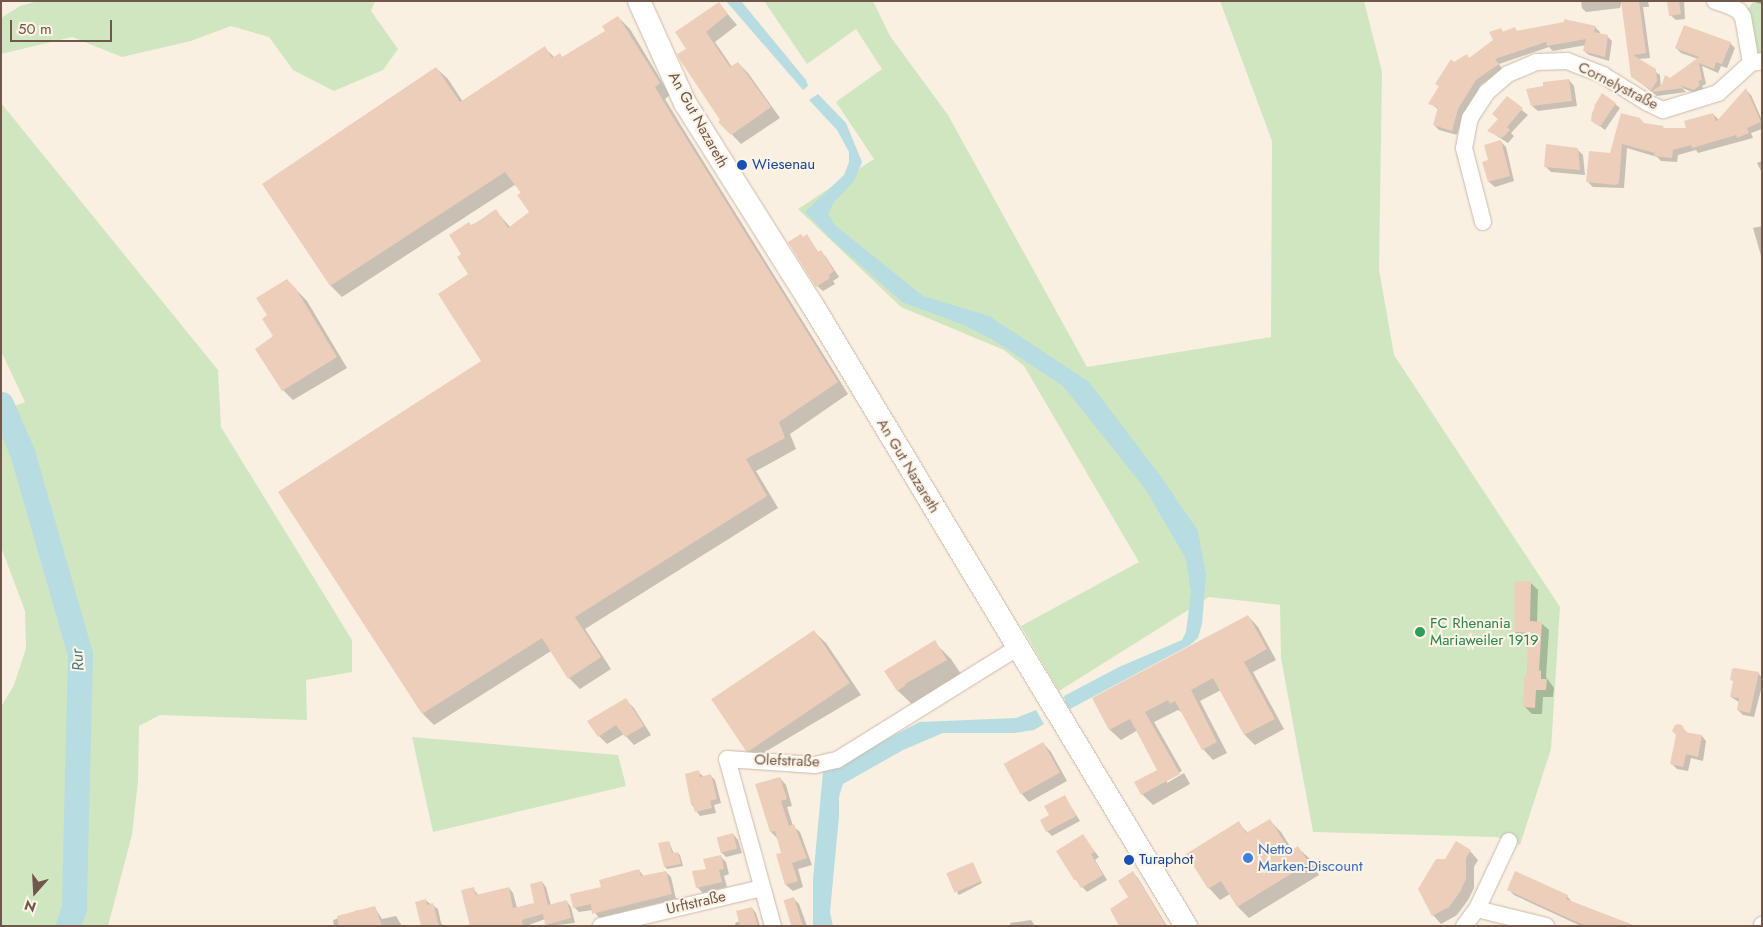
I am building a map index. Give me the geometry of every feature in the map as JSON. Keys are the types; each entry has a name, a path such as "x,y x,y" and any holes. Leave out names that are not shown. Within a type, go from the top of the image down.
{"main road":[{"name":"An Gut Nazareth","path":"639,1 685,103 745,202 813,306 1017,648 1186,926"}],"street":[{"path":"1715,1 1739,11 1743,18 1756,62"},
{"name":"Cornelystraße","path":"1483,222 1464,148 1470,118 1486,92 1508,74 1536,62 1567,61 1603,75 1648,103 1663,110 1718,94 1756,62"},
{"name":"Olefstraße","path":"773,926 727,759 815,765 837,760 1017,648"},
{"path":"1464,926 1477,909 1509,841"},
{"name":"Urftstraße","path":"601,926 762,888"},
{"path":"1477,909 1546,926"}],"green space":[{"path":"38,1 375,1 371,11 398,49 383,70 334,91 293,70 269,37 231,26 191,41 122,57 72,37 1,54 1,18 20,6"},
{"path":"764,1 873,1 890,36 948,115 1087,367 1271,337 1272,141 1220,1 1364,1 1382,72 1379,269 1394,355 1560,607 1551,749 1520,845 1496,837 1313,832 1281,658 1280,605 1209,597 1059,691 1021,626 1139,562 1024,366 1004,350 901,307 798,209 874,159 836,102 882,69 856,29 807,64"},
{"path":"1754,1 1762,1 1762,54 1758,55 1747,10"},
{"path":"1,103 218,370 221,427 352,640 352,672 306,680 307,720 160,715 139,726 138,782 132,835 108,926 1,926 1,707 14,685 26,648 25,611 1,547 1,411 25,402 1,351"},
{"path":"412,737 618,755 626,786 433,832"}],"water":[{"path":"726,1 741,1 806,80 808,86 803,90"},
{"path":"818,94 846,123 862,162 854,181 834,202 828,214 836,226 923,296 989,316 1089,382 1162,478 1198,531 1206,575 1202,624 1198,638 1190,645 1070,709 1066,704 1064,696 1119,667 1182,640 1186,632 1191,593 1186,559 1146,490 1063,386 995,341 966,326 902,302 830,238 805,212 844,175 849,162 849,152 837,130 809,100"},
{"path":"1036,710 1044,724 1034,730 1014,733 943,733 903,750 843,784 839,797 830,912 833,926 813,926 813,879 823,772 920,722 1016,718"}],"building":[{"path":"1621,1 1639,1 1646,53 1633,55 1656,69 1657,81 1651,90 1631,77"},
{"path":"1667,1 1679,1 1681,14 1669,16"},
{"path":"719,2 728,14 706,32 730,67 738,62 771,107 731,135 718,122 720,120 680,60 677,54 686,49 675,32"},
{"path":"618,16 660,83 655,87 671,114 838,382 779,422 785,438 746,459 767,496 575,617 601,657 568,679 542,638 422,714 278,492 481,361 438,294 468,274 457,257 461,254 449,235 469,222 471,225 479,221 496,209 508,228 529,212 517,195 521,193 505,172 330,286 262,184 436,67 460,102 545,46 552,58 560,53 562,57 605,31 602,26"},
{"path":"1564,19 1596,26 1594,32 1608,35 1605,57 1583,51 1586,39 1547,46 1546,42 1495,59 1499,64 1476,80 1458,109 1452,131 1433,125 1438,107 1428,104 1439,86 1435,84 1451,59 1454,62 1467,54 1469,58 1493,40 1489,32 1501,28 1502,32 1515,27 1516,31 1564,22"},
{"path":"1684,25 1731,42 1722,64 1716,62 1714,69 1699,63 1702,80 1698,81 1700,85 1694,90 1680,85 1684,88 1651,92 1662,84 1665,75 1670,78 1699,57 1675,48"},
{"path":"1569,79 1572,101 1531,106 1526,89 1543,86 1543,82"},
{"path":"1746,88 1761,122 1747,128 1749,133 1737,138 1736,135 1692,148 1691,145 1673,150 1672,158 1654,156 1655,153 1622,144 1619,183 1616,185 1586,182 1589,151 1610,153 1621,113 1640,118 1644,123 1664,126 1663,128 1686,128 1684,121 1713,113 1716,122"},
{"path":"1602,93 1616,103 1600,127 1591,121 1594,106"},
{"path":"1507,96 1523,108 1507,127 1510,130 1502,138 1487,131 1498,119 1492,114"},
{"path":"1501,140 1510,176 1488,182 1482,162 1488,160 1484,145"},
{"path":"1546,144 1578,148 1580,170 1544,167"},
{"path":"801,234 803,237 807,234 818,252 821,250 834,271 829,275 830,278 816,287 788,242"},
{"path":"287,279 296,289 337,357 282,391 255,349 273,336 262,319 267,315 256,298"},
{"path":"1515,581 1531,581 1530,621 1542,622 1539,671 1541,670 1541,679 1547,679 1546,690 1536,690 1535,708 1523,707 1524,676 1527,676 1528,633 1514,632"},
{"path":"1248,615 1267,649 1244,662 1275,719 1244,735 1213,678 1191,690 1217,742 1202,750 1175,701 1170,704 1168,700 1145,712 1180,774 1141,795 1134,782 1157,770 1130,719 1109,730 1092,698"},
{"path":"814,630 850,683 747,752 711,699"},
{"path":"935,640 947,660 905,684 897,691 884,671"},
{"path":"1732,669 1759,672 1750,713 1737,710 1739,698 1730,697 1733,681 1730,680"},
{"path":"626,698 644,726 625,737 616,725 598,737 587,721"},
{"path":"1675,725 1683,726 1685,732 1702,735 1698,757 1686,754 1683,767 1670,764 1676,735 1672,731"},
{"path":"1043,742 1060,773 1021,794 1004,764"},
{"path":"699,770 700,777 711,774 717,799 710,801 712,808 695,812 693,805 691,805 685,774"},
{"path":"780,777 787,799 781,801 789,826 794,824 807,858 792,863 798,881 785,885 776,854 781,853 775,831 770,832 755,784"},
{"path":"1065,795 1076,816 1046,832 1040,820 1049,815 1044,806"},
{"name":"Netto Marken-Discount","path":"1270,819 1290,851 1298,846 1309,863 1237,907 1221,881 1208,889 1186,854 1239,821 1246,833"},
{"path":"733,833 737,848 721,853 717,837"},
{"path":"1083,834 1095,852 1091,854 1103,875 1081,888 1056,851"},
{"path":"669,841 672,853 678,852 681,864 664,867 658,843"},
{"path":"1456,841 1471,850 1466,858 1466,879 1460,892 1449,907 1432,916 1418,889 1436,859 1445,859"},
{"path":"721,855 724,869 719,870 722,882 696,888 692,871 706,869 703,859"},
{"path":"973,862 981,881 955,893 946,873"},
{"path":"639,869 641,876 666,871 672,894 592,914 591,904 573,908 570,894 601,887 599,880"},
{"path":"1133,871 1166,926 1119,926 1110,909 1128,897 1118,881"},
{"path":"1515,871 1568,895 1566,899 1636,926 1586,926 1570,919 1507,890"},
{"path":"542,881 548,905 567,900 571,918 545,925 543,914 522,920 523,926 470,926 461,890 474,887 476,895 509,887 513,908 534,903 530,884"},
{"path":"794,897 803,926 791,926 783,900"},
{"path":"426,899 427,905 433,903 439,926 421,926 415,902"},
{"path":"375,906 382,926 339,926 337,916"},
{"path":"752,907 758,926 740,926 736,911"}],"waterway":[{"name":"Rur","path":"1,404 22,452 80,654 74,907 68,926"}],"place":[{"name":"Wiesenau","path":"742,165"},
{"name":"FC Rhenania Mariaweiler 1919","path":"1420,632"},
{"name":"Netto Marken-Discount","path":"1248,858"},
{"name":"Turaphot","path":"1129,860"}]}
